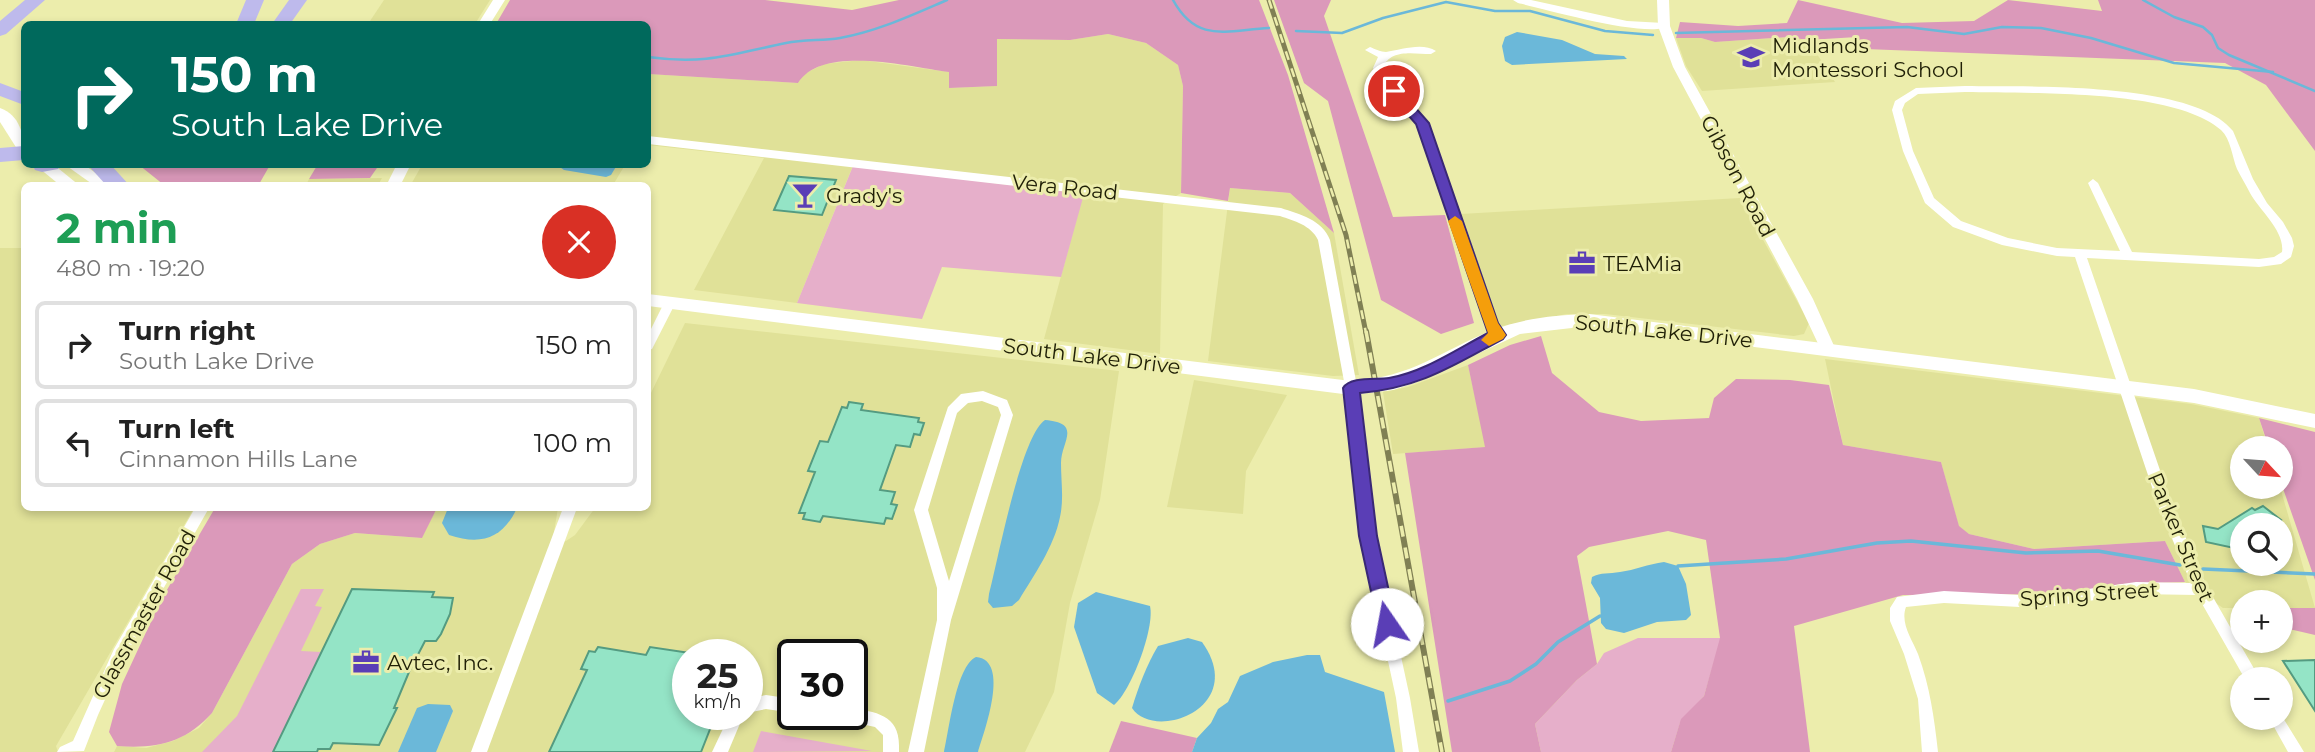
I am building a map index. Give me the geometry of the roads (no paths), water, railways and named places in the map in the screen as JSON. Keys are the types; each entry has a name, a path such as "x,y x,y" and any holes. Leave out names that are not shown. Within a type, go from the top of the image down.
{"highway":[{"path":"0,21 21,0"},
{"path":"0,30 36,0"},
{"path":"246,21 255,0"},
{"path":"283,21 298,0"},
{"path":"0,89 21,98"},
{"path":"0,155 21,151"},
{"path":"101,168 116,182"}],"main road":[{"path":"0,113 19,130"},
{"path":"46,168 67,182"},
{"path":"78,168 100,182"},
{"name":"South Lake Drive","path":"651,300 1351,388 1388,384 1417,377 1498,335 1539,323 1589,320 1827,348 2213,400 2315,421"}],"street":[{"path":"486,21 499,0"},
{"path":"1518,0 1589,16 1648,26 1664,26"},
{"name":"Gibson Road","path":"1663,0 1664,26 1679,67 1805,299 1827,348"},
{"path":"1370,50 1384,56 1398,51 1432,51"},
{"path":"1384,56 1378,68 1386,82 1422,123 1491,325 1498,335"},
{"path":"1923,90 2042,90 2160,101 2198,110 2227,130 2246,177 2289,242 2283,258 2268,262 2080,254 2006,242 1966,229 1948,219 1929,200 1923,188 1897,116 1900,100 1923,90"},
{"name":"Vera Road","path":"651,140 1281,212 1316,228 1324,240 1351,388 1368,536 1403,698 1411,752"},
{"path":"2094,183 2127,254"},
{"name":"Parker Street","path":"2080,254 2166,508 2201,589 2246,667"},
{"path":"651,340 670,302"},
{"path":"916,752 944,620 1007,415 1006,407 1000,401 983,396 965,398 952,411 922,505 923,523 944,588 944,620"},
{"name":"Glassmaster Road","path":"75,750 119,650 200,511"},
{"path":"479,752 569,511"},
{"name":"Spring Street","path":"1930,752 1925,699 1897,621 1897,608 1906,600 1929,597 2040,602 2136,588 2201,589"},
{"path":"868,718 886,725 893,738 891,752"},
{"path":"720,752 730,730"},
{"path":"2283,730 2296,752"}],"water":[{"path":"1517,32 1562,40 1595,54 1624,56 1627,59 1512,65 1505,61 1502,46 1505,37"},
{"path":"561,168 615,168 606,177"},
{"path":"1045,420 1057,422 1067,429 1061,463 1062,504 1057,528 1043,560 1019,600 1012,606 993,608 988,602 989,594 1011,500 1027,449"},
{"path":"447,511 515,511 498,533 481,539 472,540 449,535 442,523"},
{"path":"1664,562 1678,566 1686,584 1691,615 1686,620 1657,622 1624,633 1606,629 1601,623 1600,598 1591,583 1592,577"},
{"path":"1096,592 1150,606 1149,629 1140,658 1128,687 1114,705 1097,693 1074,627 1078,603"},
{"path":"1188,638 1202,642 1213,665 1214,685 1206,701 1193,712 1176,719 1159,721 1143,718 1132,708 1154,653 1158,646"},
{"path":"1320,655 1325,672 1384,692 1395,752 1192,752 1197,738 1211,723 1218,709 1228,702 1240,676 1273,662"},
{"path":"976,657 986,661 992,670 994,683 989,714 978,752 944,752 958,685 969,663"},
{"path":"428,704 450,705 453,711 436,752 398,752 417,708"}],"waterway":[{"path":"651,57 703,59 793,42 840,38 881,27 947,0"},
{"path":"1173,0 1182,14 1203,29 1226,32 1269,28"},
{"path":"2143,0 2174,17 2203,27 2212,35 2218,48 2269,72"},
{"path":"1296,31 1342,33 1383,18 1446,2 1495,11 1530,11 1605,31 1653,35"},
{"path":"1676,33 1907,27 1964,34 2002,27 2041,28 2091,38 2174,63 2269,72"},
{"path":"2269,72 2273,72"},
{"path":"2269,72 2315,91"},
{"path":"1678,566 1786,559 1877,543 1911,541 2026,553 2098,551 2180,565"},
{"path":"2203,569 2315,574"},
{"path":"1448,701 1510,681 1536,664 1558,642 1600,616"}],"railway":[{"path":"1269,0 1346,235 1366,333"},
{"path":"1366,331 1442,752"}],"place":[{"name":"Midlands Montessori School","path":"1751,57"},
{"name":"Grady's","path":"805,195"},
{"name":"TEAMia","path":"1582,263"},
{"name":"Avtec, Inc.","path":"366,662"}]}
